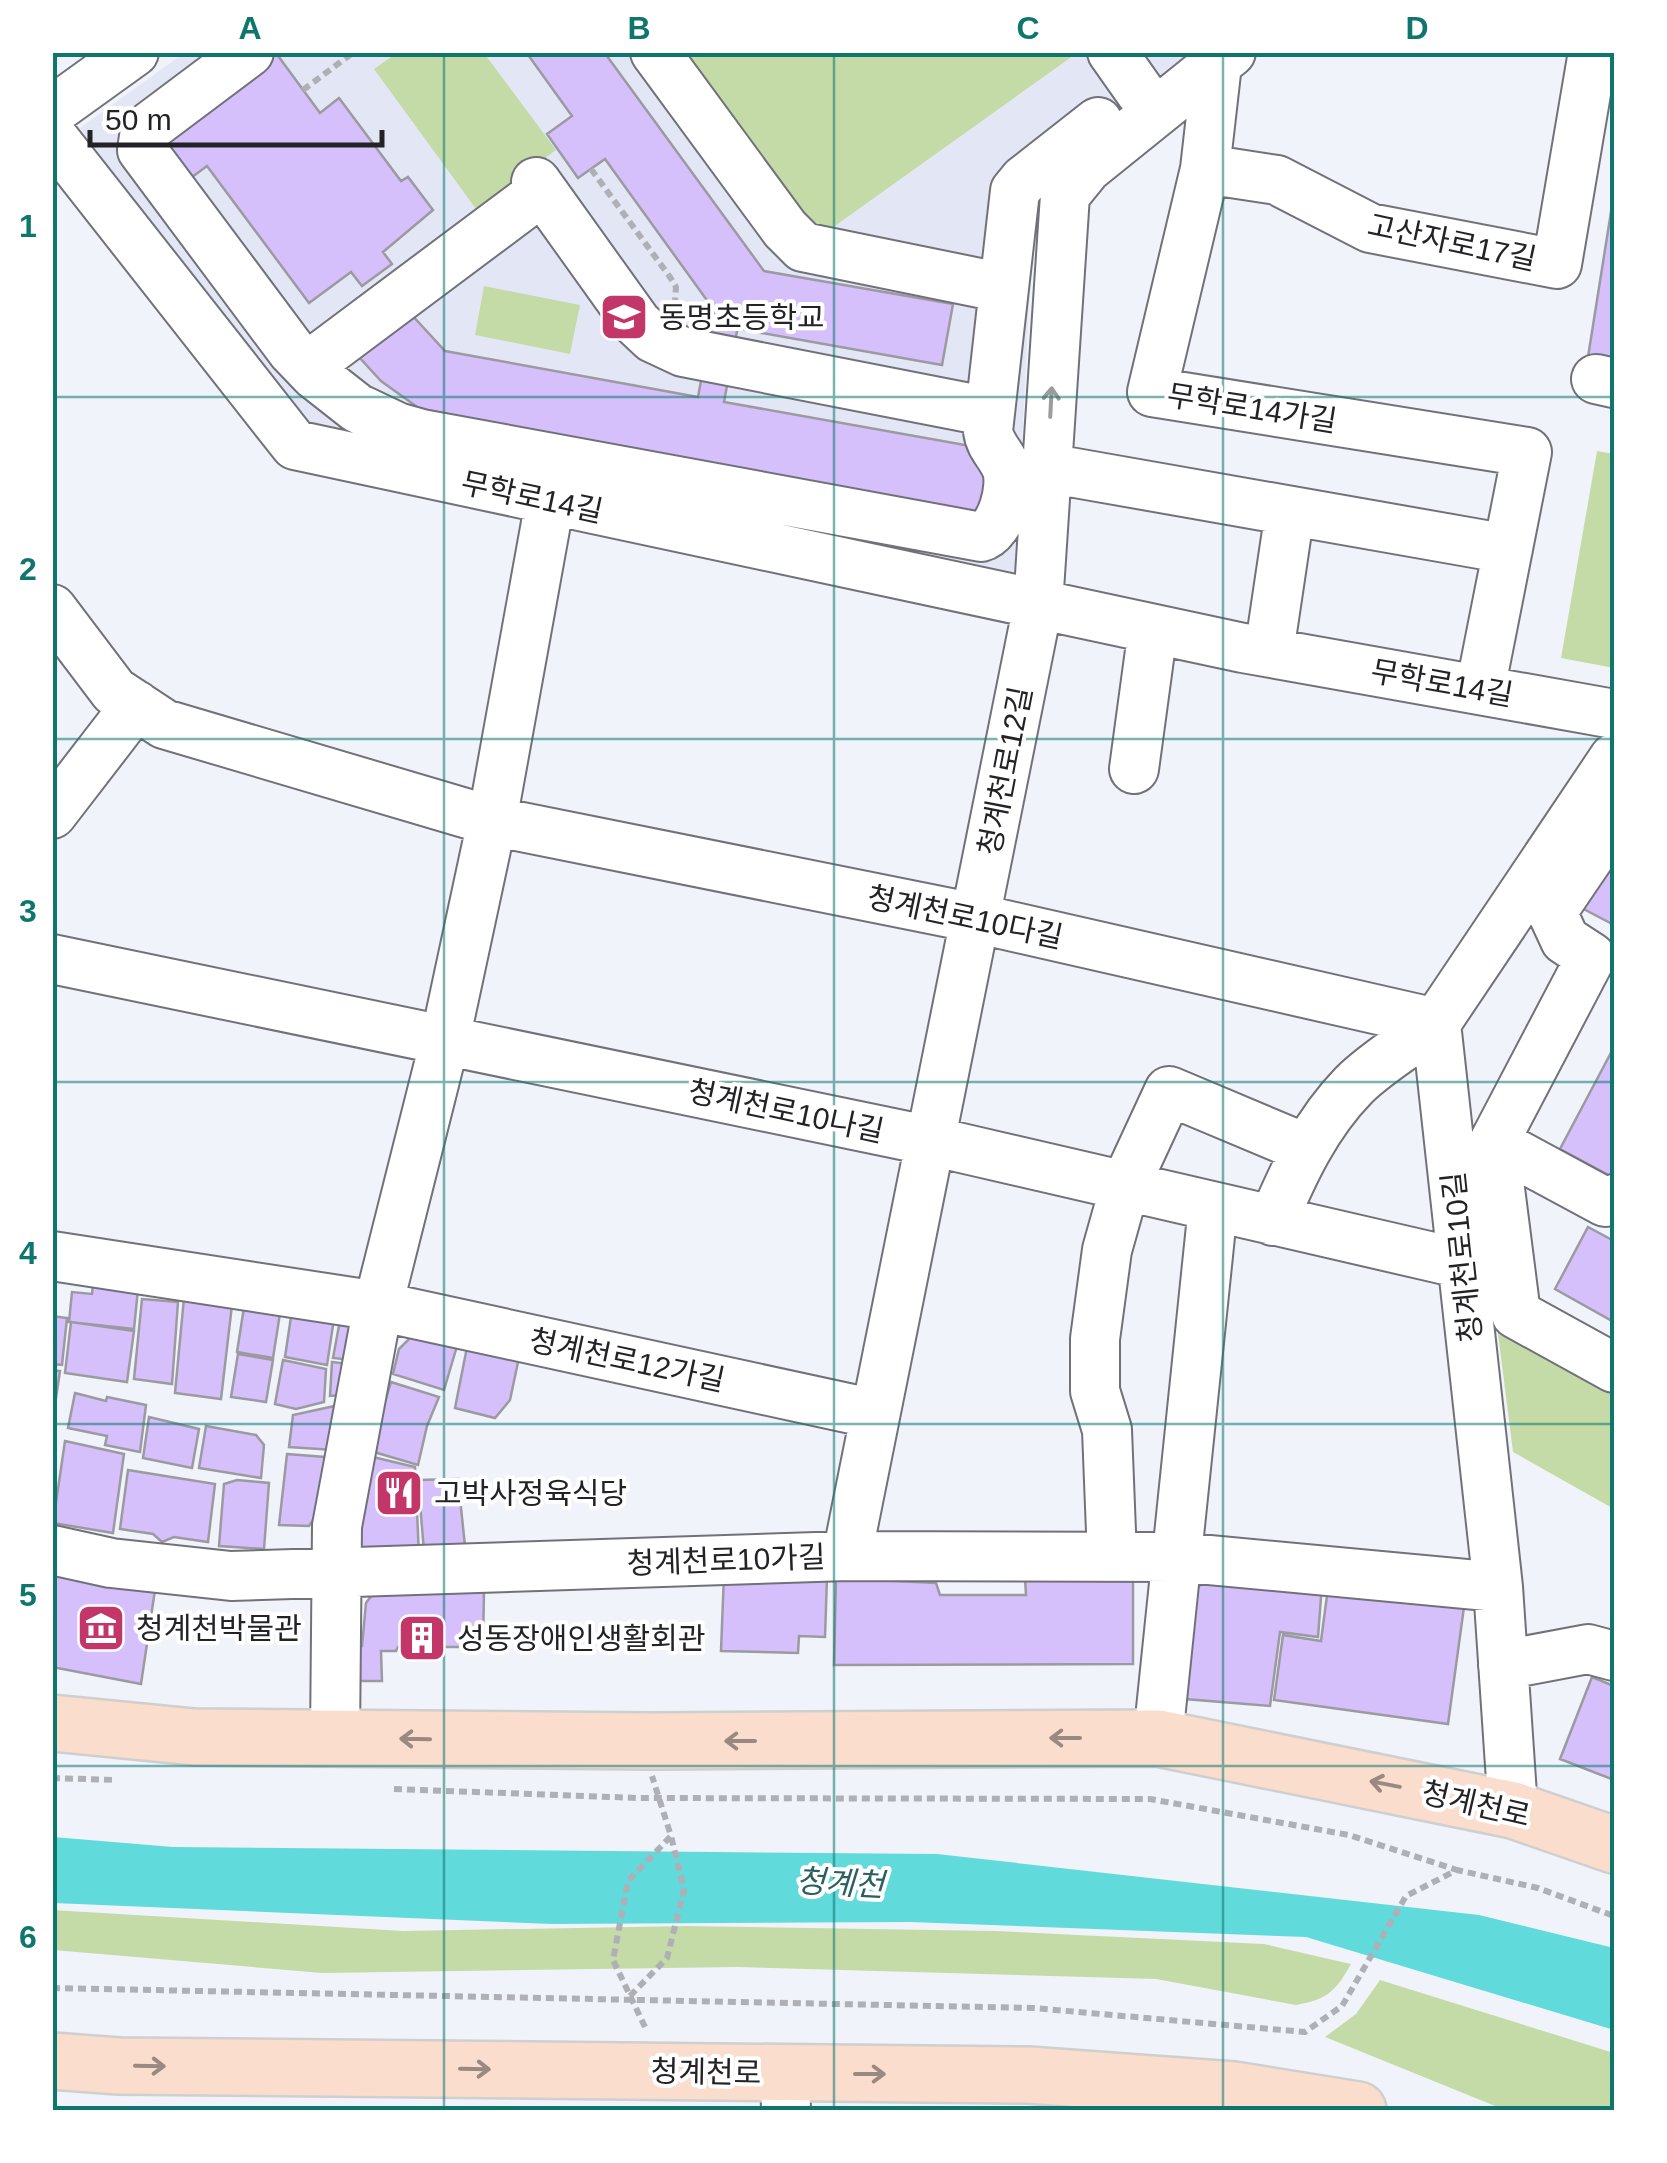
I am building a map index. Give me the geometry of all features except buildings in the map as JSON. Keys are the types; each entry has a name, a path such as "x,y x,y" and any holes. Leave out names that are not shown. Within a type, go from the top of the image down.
{"main road":[{"name":"청계천로","path":"52,1722 194,1736 653,1742 1158,1738 1513,1810 1614,1845"},
{"name":"청계천로","path":"52,2061 786,2092 1028,2075 1233,2100 1358,2110"}],"street":[{"path":"52,110 134,52"},
{"path":"249,52 146,130 142,150 292,351 356,408 422,434 981,537 992,534 998,523 1008,479 1004,462 989,440 1013,198 1019,185 1147,102 1112,52"},
{"path":"654,52 785,229 803,247 1004,288"},
{"name":"고산자로17길","path":"1205,170 1277,180 1370,228 1558,264 1593,52"},
{"name":"청계천로12길","path":"847,1556 1038,604 1065,195 1147,102 1224,58"},
{"name":"무학로14가길","path":"1224,58 1205,170 1152,392 1527,452 1480,690"},
{"name":"무학로14길","path":"52,136 295,445 1153,629 1614,714"},
{"path":"308,366 539,186 638,323 663,345 682,352 990,412"},
{"path":"1047,468 1508,548"},
{"path":"336,1738 338,1526 378,1306 445,1040 492,820 550,501"},
{"path":"1268,652 1290,511"},
{"name":"청계천로10다길","path":"52,608 114,691 164,724 492,820 976,918 1436,1023"},
{"path":"1134,768 1153,629"},
{"path":"52,814 136,705"},
{"path":"1273,1220 1323,1121 1356,1082 1436,1023 1614,758"},
{"path":"1614,826 1611,825 1552,912 1565,940 1591,957 1494,1142 1516,1314 1614,1368"},
{"name":"청계천로10나길","path":"52,959 931,1141 1463,1264"},
{"name":"청계천로10길","path":"1436,1023 1498,1587 1513,1810"},
{"path":"1112,1557 1107,1430 1096,1391 1095,1339 1107,1250 1125,1186 1170,1091 1307,1149"},
{"path":"1494,1142 1605,1202 1614,1199"},
{"path":"1158,1738 1213,1207"},
{"name":"청계천로12가길","path":"52,1256 378,1306 875,1414"},
{"name":"청계천로10가길","path":"52,1550 111,1563 231,1576 847,1556 1177,1556 1498,1587"},
{"path":"1503,1665 1588,1649 1614,1656"}],"path":[{"path":"303,90 354,52"},
{"path":"630,1996 668,1958 684,1890 652,1776"},
{"path":"52,1778 131,1780"},
{"path":"385,1789 639,1798 1150,1799 1349,1835 1457,1870 1538,1888 1614,1916"},
{"path":"645,2027 613,1960 628,1881 671,1836"},
{"path":"52,1988 1033,2008 1305,2032 1342,2006 1406,1896 1457,1870"}],"shaded area":[{"name":"동명초등학교","path":"184,53 1197,53 1035,186 1015,582 316,449 80,128"}],"green space":[{"path":"397,53 484,53 556,150 476,209 374,69"},
{"path":"673,53 1077,53 811,243"},
{"path":"484,286 580,305 570,354 475,335"},
{"path":"1597,451 1614,454 1614,668 1561,658"},
{"path":"1497,1326 1614,1392 1614,1509 1513,1452"},
{"path":"52,1910 403,1931 687,1926 996,1931 1264,1944 1351,1964 1330,1993 1296,2005 1156,1979 737,1967 322,1973 53,1950"},
{"path":"1380,1980 1614,2053 1614,2110 1505,2110 1325,2037 1356,2014"}],"water":[{"name":"청계천","path":"53,1837 173,1847 937,1854 1479,1915 1614,1948 1614,2030 1306,1937 910,1922 551,1924 53,1903"}],"place":[{"name":"동명초등학교","path":"624,317"},
{"name":"고박사정육식당","path":"399,1493"},
{"name":"청계천박물관","path":"101,1628"},
{"name":"성동장애인생활회관","path":"422,1638"}]}
